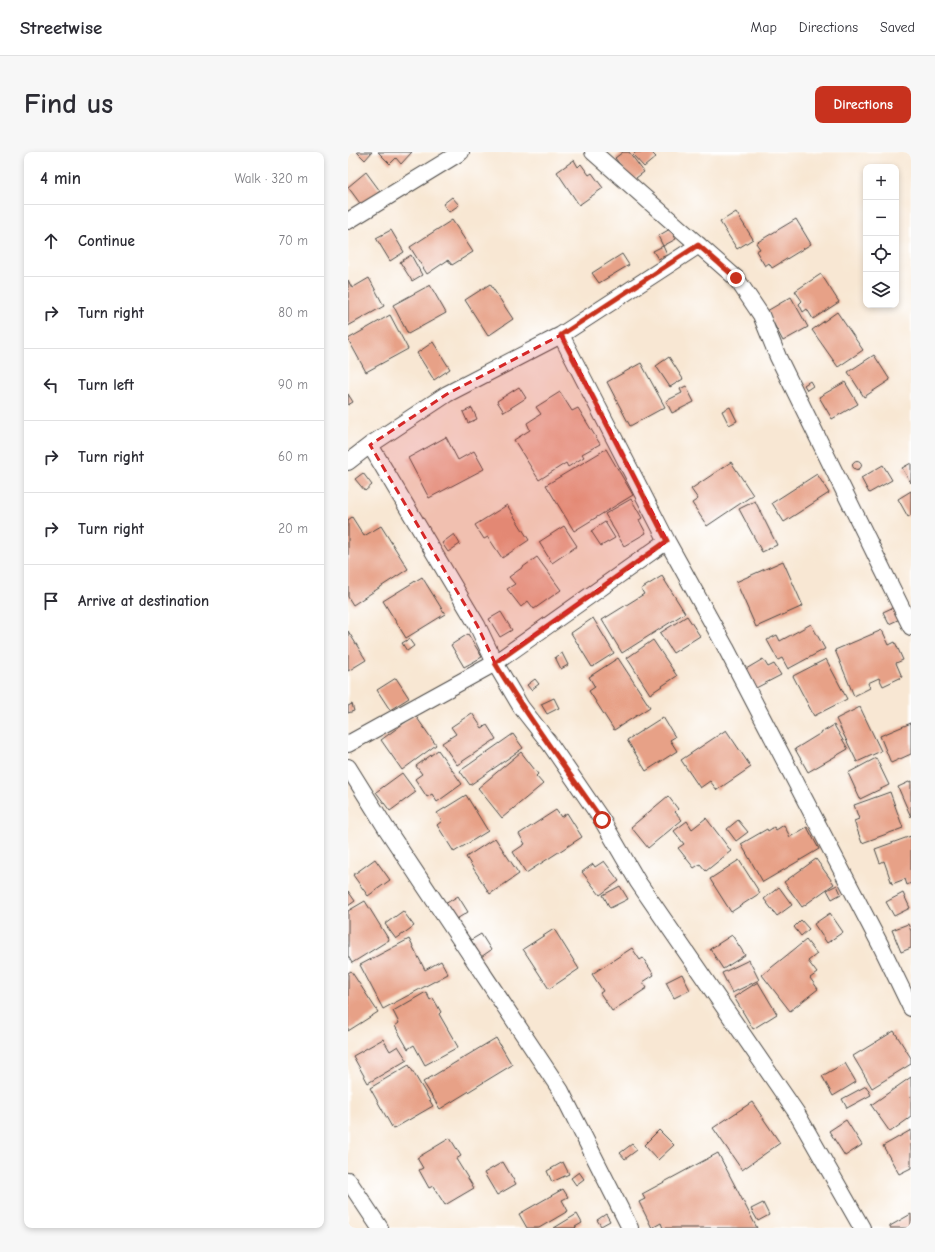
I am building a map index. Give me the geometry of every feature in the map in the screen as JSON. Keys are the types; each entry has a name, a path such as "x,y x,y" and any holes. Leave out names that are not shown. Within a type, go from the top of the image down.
{"street":[{"path":"348,221 461,152"},
{"path":"593,152 736,278 761,315 782,364 911,627"},
{"path":"348,462 370,445 447,394 561,335 698,245"},
{"path":"561,335 667,541 726,648 882,948 911,1008"},
{"path":"370,445 473,618 495,663 521,707 550,744 602,820 638,882 796,1112 862,1228"},
{"path":"348,744 495,663 667,541"},
{"path":"348,768 386,828 561,1091 630,1228"},
{"path":"348,1180 380,1228"}],"highlighted area":[{"path":"561,335 667,541 495,663 477,625 370,445 447,394"}],"building":[{"path":"357,152 372,152 365,160"},
{"path":"378,152 412,152 401,164 396,158 390,164"},
{"path":"623,152 629,152 644,172 632,181 615,158"},
{"path":"636,152 651,152 656,157 644,167 633,155"},
{"path":"574,160 578,167 581,164 589,175 592,173 603,188 579,205 557,172"},
{"path":"366,172 380,191 362,206 348,187"},
{"path":"452,197 459,205 449,212 443,204"},
{"path":"736,212 753,239 737,249 720,222"},
{"path":"796,219 811,244 772,268 769,263 765,266 756,251 760,249 756,243"},
{"path":"452,220 473,252 452,265 448,260 427,274 410,247"},
{"path":"670,229 676,239 663,246 658,236"},
{"path":"391,230 404,252 390,261 376,238"},
{"path":"663,246 667,255 658,259 653,251"},
{"path":"622,254 629,265 599,283 592,273"},
{"path":"411,255 422,275 412,281 400,262"},
{"path":"821,274 839,302 813,319 807,309 803,312 799,304 802,301 795,291"},
{"path":"369,278 384,306 348,326 348,280 352,288"},
{"path":"490,284 513,319 488,336 465,300"},
{"path":"430,285 446,313 408,334 393,305"},
{"path":"791,297 808,327 783,341 767,311"},
{"path":"837,312 863,350 838,367 812,330"},
{"path":"390,315 408,349 366,372 348,339"},
{"path":"433,342 450,369 434,380 417,353"},
{"path":"874,355 890,380 864,397 848,372"},
{"path":"669,357 683,379 670,387 656,366"},
{"path":"641,363 665,407 630,426 607,382"},
{"path":"810,381 813,386 807,390 804,385"},
{"path":"845,382 858,404 832,419 819,397"},
{"path":"686,386 694,402 672,413 666,401 682,393 680,389"},
{"path":"519,387 526,398 504,412 497,401"},
{"path":"560,392 572,411 578,408 600,444 582,454 584,457 568,467 566,463 539,480 514,440 530,430 527,423 541,414 536,407"},
{"path":"348,394 353,402 348,405"},
{"path":"730,407 737,421 729,425 722,411"},
{"path":"472,408 477,419 468,423 463,412"},
{"path":"446,437 458,460 474,451 484,469 429,498 408,458"},
{"path":"606,449 633,495 574,531 546,485"},
{"path":"857,460 862,465 857,470 852,465"},
{"path":"731,462 753,495 707,526 692,503 698,499 691,489"},
{"path":"911,463 911,483 902,468"},
{"path":"883,465 892,480 869,493 861,478"},
{"path":"363,473 372,485 365,491 355,479"},
{"path":"817,474 829,493 784,522 772,503"},
{"path":"911,491 911,515 908,517 898,499"},
{"path":"631,499 642,518 639,520 646,533 624,546 605,514"},
{"path":"755,501 777,545 762,552 739,509"},
{"path":"507,505 529,540 502,558 488,537 484,539 475,525"},
{"path":"352,517 364,536 381,526 408,569 353,605 348,597 348,520"},
{"path":"605,522 615,538 601,546 591,531"},
{"path":"564,526 577,546 552,563 539,542"},
{"path":"454,534 460,544 448,552 442,543"},
{"path":"537,557 561,590 534,609 528,601 521,607 507,589 515,584 509,577"},
{"path":"783,561 803,606 756,627 736,582"},
{"path":"662,576 685,613 622,653 602,620 644,594 641,589"},
{"path":"422,577 445,614 406,638 383,601"},
{"path":"896,606 902,618 889,624 883,612"},
{"path":"501,612 512,630 500,637 489,619"},
{"path":"687,616 700,636 673,653 660,633"},
{"path":"593,618 614,653 592,667 571,633"},
{"path":"811,624 825,649 788,669 782,658 778,660 767,640 777,635 780,641"},
{"path":"882,630 889,645 895,642 903,660 896,663 902,677 883,686 879,678 868,683 870,688 854,696 835,650"},
{"path":"348,631 366,660 348,671"},
{"path":"468,634 482,657 464,667 451,645"},
{"path":"409,639 414,646 407,651 402,643"},
{"path":"653,640 677,676 650,694 627,658"},
{"path":"562,653 568,665 561,669 555,657"},
{"path":"618,658 650,707 614,730 589,691 595,687 589,677"},
{"path":"763,659 768,667 774,664 781,675 756,688 746,669"},
{"path":"826,659 847,699 814,716 793,676"},
{"path":"396,678 409,698 390,710 377,690"},
{"path":"535,679 539,684 531,690 527,685"},
{"path":"554,698 559,708 547,714 541,704"},
{"path":"352,704 354,711 348,713 348,706"},
{"path":"860,707 881,751 857,762 836,719"},
{"path":"472,713 482,728 487,725 496,739 457,765 442,743 456,734 451,727"},
{"path":"415,715 436,745 402,770 381,740"},
{"path":"663,717 675,737 670,740 677,751 646,771 627,740"},
{"path":"911,723 911,754 891,763 880,736"},
{"path":"834,725 848,749 808,772 795,749"},
{"path":"726,730 751,767 717,790 710,781 700,788 681,760"},
{"path":"513,734 523,748 470,785 460,771"},
{"path":"438,750 462,784 437,802 432,794 427,797 415,779 422,774 416,766"},
{"path":"521,752 538,774 536,776 543,784 502,818 478,788"},
{"path":"876,758 889,785 860,799 848,773"},
{"path":"402,773 416,792 390,811 376,792"},
{"path":"911,781 911,817 898,787"},
{"path":"890,792 903,828 862,843 854,821 859,819 854,805"},
{"path":"466,795 488,831 454,852 437,825 442,821 437,813"},
{"path":"668,796 678,809 675,812 682,820 648,848 631,827"},
{"path":"556,810 561,817 567,813 582,837 526,873 513,852 525,844 519,834"},
{"path":"706,818 731,851 706,871 700,864 694,868 678,848 684,844 674,831 687,821 692,829"},
{"path":"738,820 748,832 736,841 727,829"},
{"path":"784,825 790,837 807,827 819,849 763,882 741,844 767,829 768,831 774,827 776,830"},
{"path":"911,836 911,883 907,885 905,879 892,884 884,861 880,863 875,849"},
{"path":"495,838 519,874 490,894 466,857"},
{"path":"375,859 390,880 368,896 353,875"},
{"path":"816,859 834,884 802,907 784,882"},
{"path":"739,860 760,893 731,912 710,879"},
{"path":"604,861 619,881 600,895 582,872 593,864 595,867"},
{"path":"837,885 841,894 832,899 827,890"},
{"path":"620,886 628,899 610,908 603,895"},
{"path":"779,887 792,905 777,916 764,899"},
{"path":"348,891 355,901 348,906"},
{"path":"903,893 910,908 894,916 886,902"},
{"path":"458,896 468,912 455,920 445,904"},
{"path":"365,901 389,940 352,963 348,956 348,911"},
{"path":"403,911 414,926 396,939 385,924"},
{"path":"830,913 843,932 827,943 814,924"},
{"path":"801,920 809,929 801,936 794,927"},
{"path":"908,924 911,931 911,948 901,952 892,930"},
{"path":"554,929 579,969 549,989 523,949"},
{"path":"481,934 491,950 481,957 471,940"},
{"path":"732,935 745,955 723,969 710,949"},
{"path":"409,939 425,970 441,961 448,974 383,1009 360,965"},
{"path":"806,940 817,954 808,961 817,973 810,978 818,989 790,1011 762,975"},
{"path":"632,948 640,960 643,958 654,975 643,982 647,988 612,1011 600,993 603,991 592,974"},
{"path":"749,960 759,980 732,993 722,973"},
{"path":"351,971 378,1012 348,1031 348,973"},
{"path":"682,974 690,990 674,998 666,982"},
{"path":"758,982 777,1014 753,1029 734,997"},
{"path":"426,992 430,1000 433,998 441,1012 439,1014 458,1047 425,1065 414,1045 408,1049 395,1026 399,1023 393,1011"},
{"path":"894,1031 911,1058 911,1064 872,1088 853,1056"},
{"path":"496,1038 512,1065 440,1109 423,1082"},
{"path":"383,1039 390,1051 398,1046 407,1060 368,1083 353,1056"},
{"path":"845,1063 856,1082 833,1096 822,1076"},
{"path":"409,1065 433,1106 393,1129 370,1088"},
{"path":"911,1077 911,1117 890,1132 871,1105"},
{"path":"866,1086 871,1095 847,1108 842,1099"},
{"path":"752,1102 780,1143 742,1170 713,1128"},
{"path":"846,1120 862,1145 845,1156 829,1131"},
{"path":"659,1130 674,1145 658,1160 644,1145"},
{"path":"911,1130 911,1168 899,1174 883,1146"},
{"path":"450,1138 461,1156 456,1159 474,1188 445,1205 433,1186 429,1188 419,1170 423,1168 417,1158"},
{"path":"632,1144 637,1150 625,1159 620,1153"},
{"path":"718,1153 757,1228 663,1228 661,1223 652,1228 639,1202 645,1199 642,1194"},
{"path":"503,1162 516,1184 497,1195 484,1173"},
{"path":"563,1162 569,1174 552,1182 547,1171"},
{"path":"579,1172 584,1179 576,1185 571,1178"},
{"path":"563,1189 568,1197 562,1200 568,1211 539,1228 527,1228 519,1214"},
{"path":"763,1203 769,1215 758,1221 751,1209"},
{"path":"577,1214 582,1223 575,1227 576,1228 554,1228"},
{"path":"606,1214 610,1221 601,1226 597,1220"},
{"path":"911,1214 911,1228 890,1228 890,1226"}],"route":[{"path":"602,820 550,744 521,707 495,663 667,541 561,335 698,245 736,278"}]}
